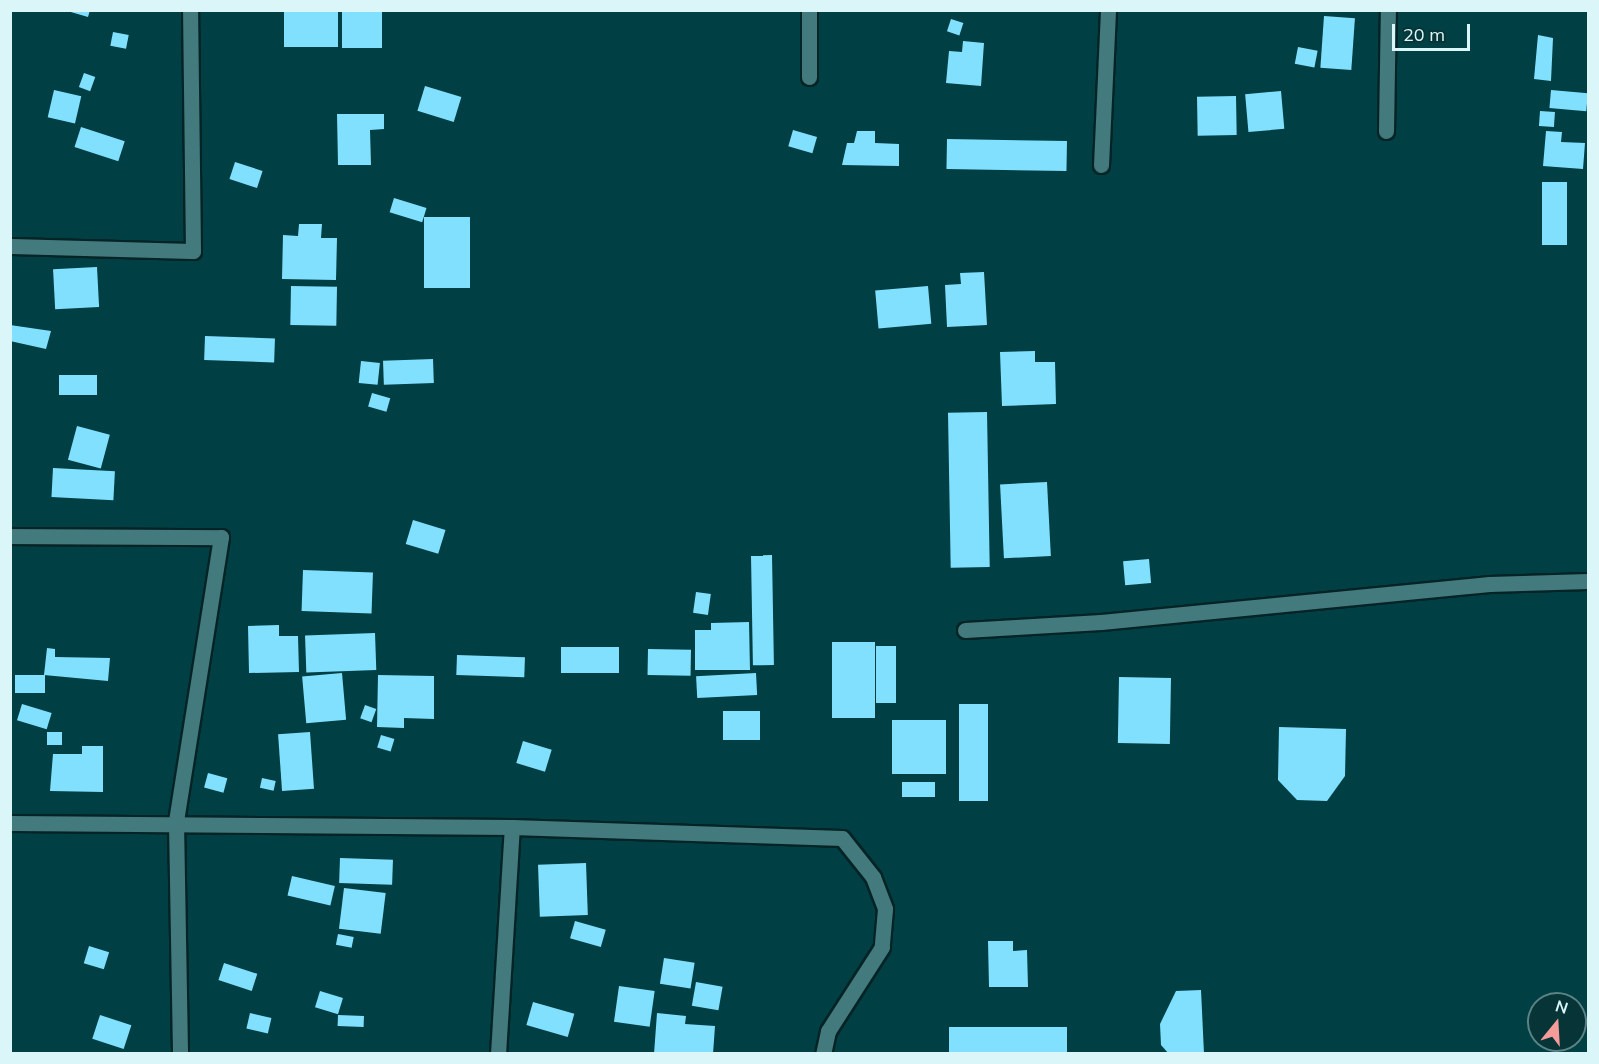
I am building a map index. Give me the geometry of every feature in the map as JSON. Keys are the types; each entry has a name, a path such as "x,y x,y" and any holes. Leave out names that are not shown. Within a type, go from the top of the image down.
{"street":[{"path":"10,246 193,251 190,10"},
{"path":"809,10 809,77"},
{"path":"1101,165 1108,10"},
{"path":"1386,131 1388,10"},
{"path":"10,536 221,537 176,822 180,1053"},
{"path":"965,630 1101,622 1489,584 1588,581"},
{"path":"10,823 176,822 512,826 842,838 873,877 885,909 882,947 828,1031 823,1053"},
{"path":"498,1053 512,826"}],"building":[{"path":"64,10 90,10 88,17"},
{"path":"284,10 338,10 338,47 284,47"},
{"path":"342,10 382,10 382,48 342,48"},
{"path":"1324,16 1355,18 1351,70 1320,68"},
{"path":"951,19 963,23 959,35 947,31"},
{"path":"113,32 129,35 126,49 110,46"},
{"path":"1538,35 1553,38 1551,81 1534,79"},
{"path":"963,41 984,43 981,86 946,83 949,51 962,52"},
{"path":"1298,47 1318,51 1314,68 1295,64"},
{"path":"84,73 95,77 90,91 79,87"},
{"path":"425,86 461,97 454,122 417,111"},
{"path":"54,90 81,96 75,124 48,117"},
{"path":"1551,90 1588,93 1586,111 1549,108"},
{"path":"1281,91 1284,129 1248,132 1245,94"},
{"path":"1236,96 1237,135 1198,136 1197,97"},
{"path":"1540,111 1555,112 1554,127 1539,126"},
{"path":"337,114 384,114 384,129 370,130 371,165 338,165"},
{"path":"81,127 125,141 118,161 75,147"},
{"path":"793,130 817,137 812,153 788,146"},
{"path":"857,131 875,131 875,143 899,144 899,166 842,165 847,143 854,143"},
{"path":"1546,131 1562,132 1561,142 1585,143 1583,169 1543,166"},
{"path":"947,139 1067,141 1066,171 946,169"},
{"path":"235,162 263,171 257,188 229,179"},
{"path":"1542,182 1567,182 1567,245 1542,245"},
{"path":"394,198 427,208 422,222 390,212"},
{"path":"424,217 470,217 470,288 424,288"},
{"path":"299,224 322,224 321,238 337,238 336,280 282,279 283,235 298,236"},
{"path":"97,267 99,307 55,309 53,269"},
{"path":"984,272 987,325 947,327 945,285 961,284 960,273"},
{"path":"291,286 337,287 336,326 290,325"},
{"path":"928,286 931,324 879,328 875,291"},
{"path":"10,325 51,331 46,349 10,341"},
{"path":"205,336 275,338 274,362 204,360"},
{"path":"1035,351 1035,362 1055,362 1056,404 1002,406 1000,352"},
{"path":"433,359 434,383 384,385 383,361"},
{"path":"361,361 380,363 378,385 359,383"},
{"path":"59,375 97,375 97,395 59,395"},
{"path":"372,393 390,398 386,412 368,406"},
{"path":"987,412 990,567 951,568 948,413"},
{"path":"77,426 110,435 101,469 68,460"},
{"path":"53,468 115,471 113,500 51,497"},
{"path":"1047,482 1051,556 1004,558 1000,484"},
{"path":"413,520 446,530 438,554 406,544"},
{"path":"751,555 772,555 774,665 753,665"},
{"path":"1149,559 1151,583 1125,585 1123,561"},
{"path":"303,570 373,572 372,613 302,611"},
{"path":"696,592 711,594 708,615 693,613"},
{"path":"749,622 750,670 695,670 695,630 711,630 711,623"},
{"path":"279,625 279,636 298,636 299,672 249,673 248,626"},
{"path":"375,633 376,670 306,672 305,635"},
{"path":"832,642 875,642 875,718 832,718"},
{"path":"876,646 896,646 896,703 876,703"},
{"path":"561,647 619,647 619,673 561,673"},
{"path":"47,648 55,649 55,657 110,658 108,681 44,675"},
{"path":"648,649 691,650 691,676 648,675"},
{"path":"457,655 525,657 524,677 456,675"},
{"path":"342,673 346,720 306,723 302,676"},
{"path":"756,673 757,695 697,698 696,676"},
{"path":"15,675 45,675 45,693 15,693"},
{"path":"378,675 434,676 434,719 404,718 404,728 377,727"},
{"path":"1119,677 1171,678 1170,744 1118,743"},
{"path":"22,704 52,713 47,729 17,720"},
{"path":"959,704 988,704 988,801 959,801"},
{"path":"365,705 376,709 371,722 360,718"},
{"path":"723,711 760,711 760,740 723,740"},
{"path":"892,720 946,720 946,774 892,774"},
{"path":"1279,727 1346,729 1345,776 1327,801 1297,800 1278,780"},
{"path":"47,732 62,732 62,745 47,745"},
{"path":"310,732 314,789 282,791 278,734"},
{"path":"381,735 394,739 391,752 377,747"},
{"path":"523,741 552,750 545,772 516,763"},
{"path":"82,746 103,746 103,792 50,791 53,754 82,754"},
{"path":"208,773 227,778 223,793 204,787"},
{"path":"262,778 276,781 274,791 260,788"},
{"path":"902,782 935,782 935,797 902,797"},
{"path":"340,858 393,860 392,885 339,883"},
{"path":"586,863 588,915 540,917 538,865"},
{"path":"292,876 335,886 330,905 288,895"},
{"path":"344,888 386,893 381,934 339,929"},
{"path":"575,921 606,930 601,947 570,938"},
{"path":"338,934 354,937 352,948 336,945"},
{"path":"988,941 1013,941 1013,951 1027,950 1028,987 989,987"},
{"path":"89,946 109,952 104,969 84,963"},
{"path":"664,958 695,963 691,989 660,984"},
{"path":"224,963 257,974 252,991 218,980"},
{"path":"696,982 723,987 718,1010 692,1006"},
{"path":"619,986 655,991 650,1027 614,1022"},
{"path":"1201,990 1204,1054 1169,1054 1161,1045 1160,1024 1176,991"},
{"path":"320,991 343,998 338,1014 315,1007"},
{"path":"533,1002 574,1014 568,1037 526,1025"},
{"path":"250,1013 271,1018 268,1034 246,1029"},
{"path":"657,1013 686,1016 685,1024 715,1026 713,1054 654,1054"},
{"path":"100,1015 131,1025 124,1049 92,1039"},
{"path":"338,1015 364,1016 364,1027 338,1026"},
{"path":"949,1027 1067,1027 1067,1054 949,1054"}]}
